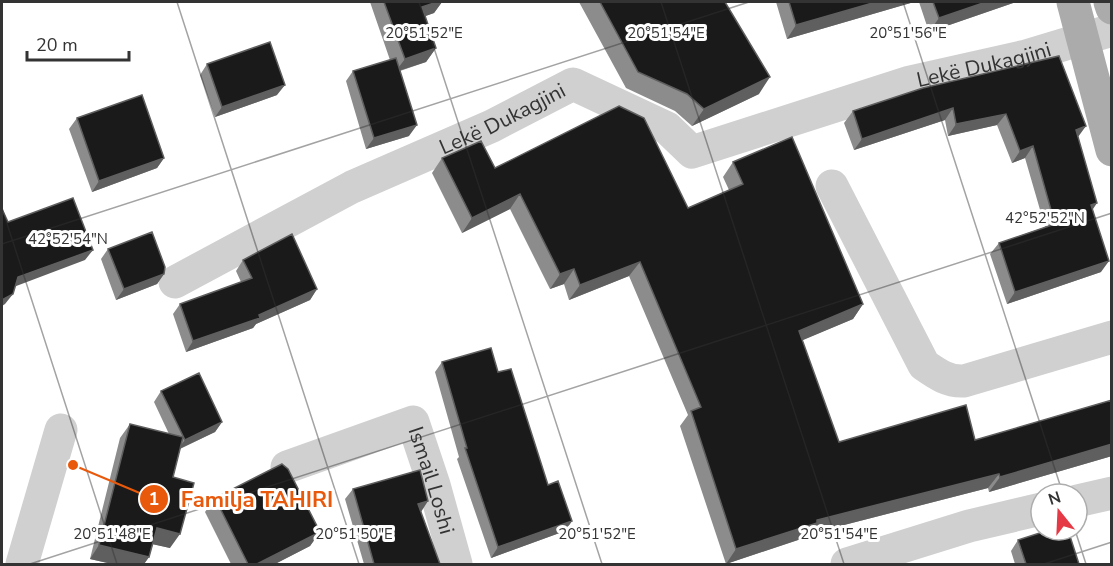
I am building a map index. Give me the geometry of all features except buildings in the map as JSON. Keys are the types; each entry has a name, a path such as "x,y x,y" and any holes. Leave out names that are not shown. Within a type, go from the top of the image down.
{"main road":[{"path":"1073,2 1097,35 1112,150"},
{"path":"1110,2 1112,8"}],"street":[{"name":"Lekë Dukagjini","path":"175,282 352,187 492,126 573,84 667,128 692,152 910,82 1026,57 1097,35"},
{"path":"832,186 924,365 943,378 954,382 964,381 1112,337"},
{"name":"Ismail Loshi","path":"287,467 413,422 434,485 456,564"},
{"path":"22,564 61,430"},
{"path":"1089,498 1112,493"},
{"path":"867,562 969,526 1029,512"}],"place":[{"name":"Familja TAHIRI","path":"73,465"}]}
